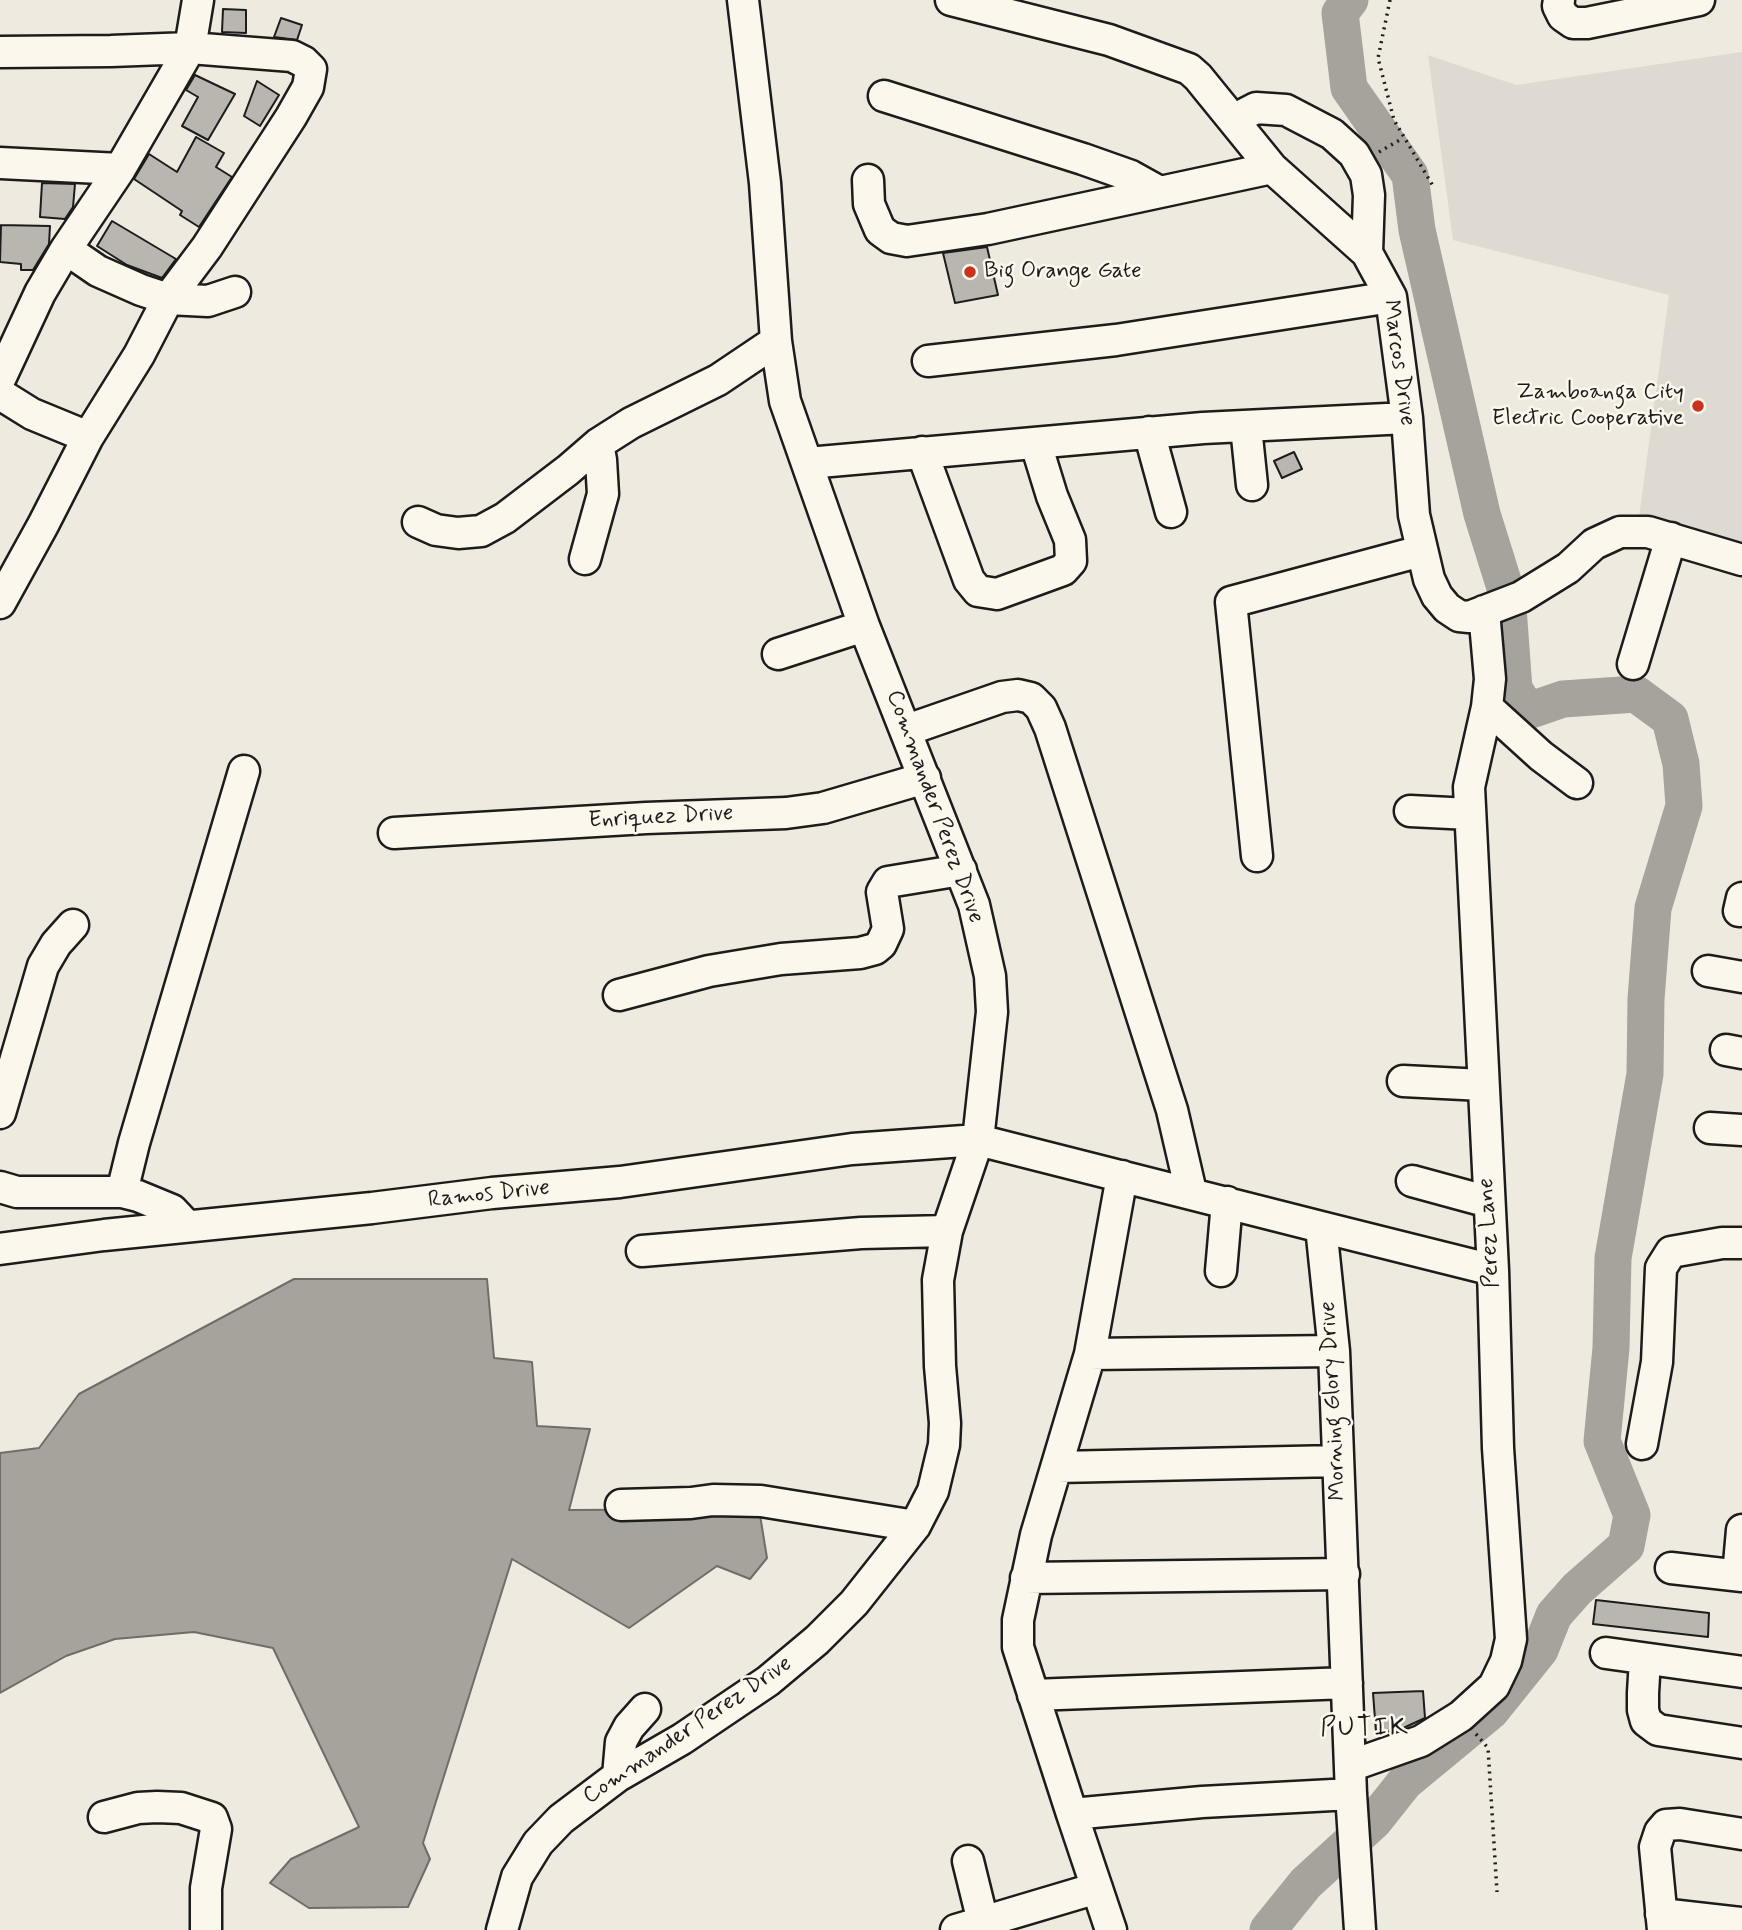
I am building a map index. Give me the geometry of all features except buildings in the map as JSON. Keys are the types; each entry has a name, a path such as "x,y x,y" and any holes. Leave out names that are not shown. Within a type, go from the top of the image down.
{"street":[{"path":"88,438 32,414 2,378 40,293 120,169 190,48 198,0"},
{"name":"Commander Perez Drive","path":"502,1930 517,1877 538,1843 561,1819 618,1776 682,1739 768,1681 817,1640 854,1603 915,1526 933,1491 944,1445 938,1280 947,1231 978,1140 988,1064 992,1000 990,976 974,905 864,626 785,401 776,341 765,183 743,0"},
{"name":"Marcos Drive","path":"952,0 1109,40 1177,64 1198,77 1272,168 1367,253 1391,297 1407,418 1414,514 1429,579 1437,596 1447,608 1459,616 1469,617 1521,597 1568,568 1594,544 1620,532 1648,532 1742,561"},
{"path":"1559,0 1558,6 1563,16 1573,23 1587,23 1683,1"},
{"path":"0,52 190,48 292,56 311,69 308,87 291,117 207,247 168,299 139,355 88,438 0,603"},
{"path":"884,96 1119,172 1158,191"},
{"path":"1233,120 1256,108 1286,110 1332,134 1354,154 1366,174 1369,195 1367,253"},
{"path":"0,163 120,169"},
{"path":"868,180 869,204 880,230 891,238 907,241 988,229 1272,168"},
{"path":"66,250 98,271 168,299 208,301 235,292"},
{"path":"928,361 1116,340 1391,297"},
{"path":"418,522 436,530 458,533 481,531 505,518 597,444 631,423 718,380 776,341"},
{"path":"808,463 1149,432 1407,418"},
{"path":"1246,427 1252,485"},
{"path":"1149,432 1171,512"},
{"path":"585,559 603,494 597,444"},
{"path":"922,452 969,580 978,591 997,594 1063,570 1071,561 1070,540 1035,444"},
{"path":"1633,664 1671,538"},
{"path":"1257,856 1231,602 1421,551"},
{"name":"Perez Lane","path":"1072,1814 1202,1802 1350,1780 1461,1716 1494,1686 1506,1661 1511,1639 1498,1448 1493,1270 1469,787 1487,707 1490,680 1489,609"},
{"path":"778,654 864,626"},
{"path":"907,730 1002,696 1031,698 1041,708 1050,728 1172,1110 1191,1192"},
{"path":"1487,707 1541,756 1577,783"},
{"path":"122,1192 134,1143 244,771"},
{"name":"Enriquez Drive","path":"394,833 646,818 786,813 823,808 925,778"},
{"path":"1410,811 1470,814"},
{"path":"619,995 709,971 781,959 860,953 875,948 881,944 888,929 882,892 888,882 961,870"},
{"path":"0,1113 43,966 56,944 73,925"},
{"path":"1708,971 1742,977"},
{"path":"1404,1081 1483,1085"},
{"path":"1710,1128 1742,1130"},
{"path":"978,1140 1493,1270"},
{"name":"Ramos Drive","path":"0,1249 187,1226 620,1182 852,1149 978,1140"},
{"path":"1111,1930 1033,1695 1018,1647 1017,1633 1036,1535 1090,1354 1122,1176"},
{"path":"1412,1181 1489,1202"},
{"path":"0,1187 16,1192 122,1192 138,1195 172,1210 187,1226"},
{"path":"1221,1271 1227,1202"},
{"name":"Morning Glory Drive","path":"1321,1227 1334,1351 1350,1780 1360,1930"},
{"path":"642,1251 861,1233 947,1231"},
{"path":"1642,1444 1657,1362 1661,1268 1671,1252 1722,1243 1742,1243"},
{"path":"1090,1354 1334,1351"},
{"path":"1058,1467 1337,1461"},
{"path":"621,1505 713,1500 761,1501 915,1526"},
{"path":"1671,1568 1740,1576 1742,1530"},
{"path":"1026,1578 1344,1574"},
{"path":"1606,1653 1742,1672"},
{"path":"1645,1659 1643,1693 1646,1721 1658,1730 1742,1743"},
{"path":"1033,1695 1347,1683"},
{"path":"618,1776 621,1742 629,1727 645,1709"},
{"path":"104,1817 138,1808 157,1807 181,1808 212,1818 216,1829 206,1888 206,1930"},
{"path":"1742,1834 1680,1824 1667,1825 1660,1832 1655,1847 1662,1922 1742,1923"},
{"path":"968,1861 975,1927 1097,1888"}],"path":[{"path":"1390,0 1378,58 1394,120 1433,186"},
{"path":"1378,152 1404,138"},
{"path":"1488,1748 1497,1892"}],"shaded area":[{"name":"Zamboanga City Electric Cooperative","path":"1742,52 1742,546 1639,517 1669,295 1453,240 1428,55 1516,85"},
{"path":"294,1279 487,1279 494,1358 532,1362 537,1426 590,1429 569,1510 759,1509 767,1558 750,1579 717,1566 629,1628 512,1559 423,1843 430,1859 408,1907 309,1908 270,1883 291,1859 359,1827 273,1648 194,1632 115,1639 66,1656 0,1693 0,1453 39,1448 79,1394"}],"waterway":[{"path":"1268,1930 1306,1883 1374,1821 1405,1782 1491,1711 1540,1650 1554,1615 1577,1589 1626,1546 1632,1515 1602,1441 1611,1348 1613,1258 1645,1074 1646,999 1653,908 1684,806 1681,764 1670,719 1636,694 1563,699 1528,711 1514,689 1507,594 1482,514 1417,230 1410,175 1349,88 1340,13 1350,0"}],"place":[{"name":"Big Orange Gate","path":"970,272"},
{"name":"Zamboanga City Electric Cooperative","path":"1698,406"}],"district":[{"name":"PUTIK","path":"1365,1730"}]}
